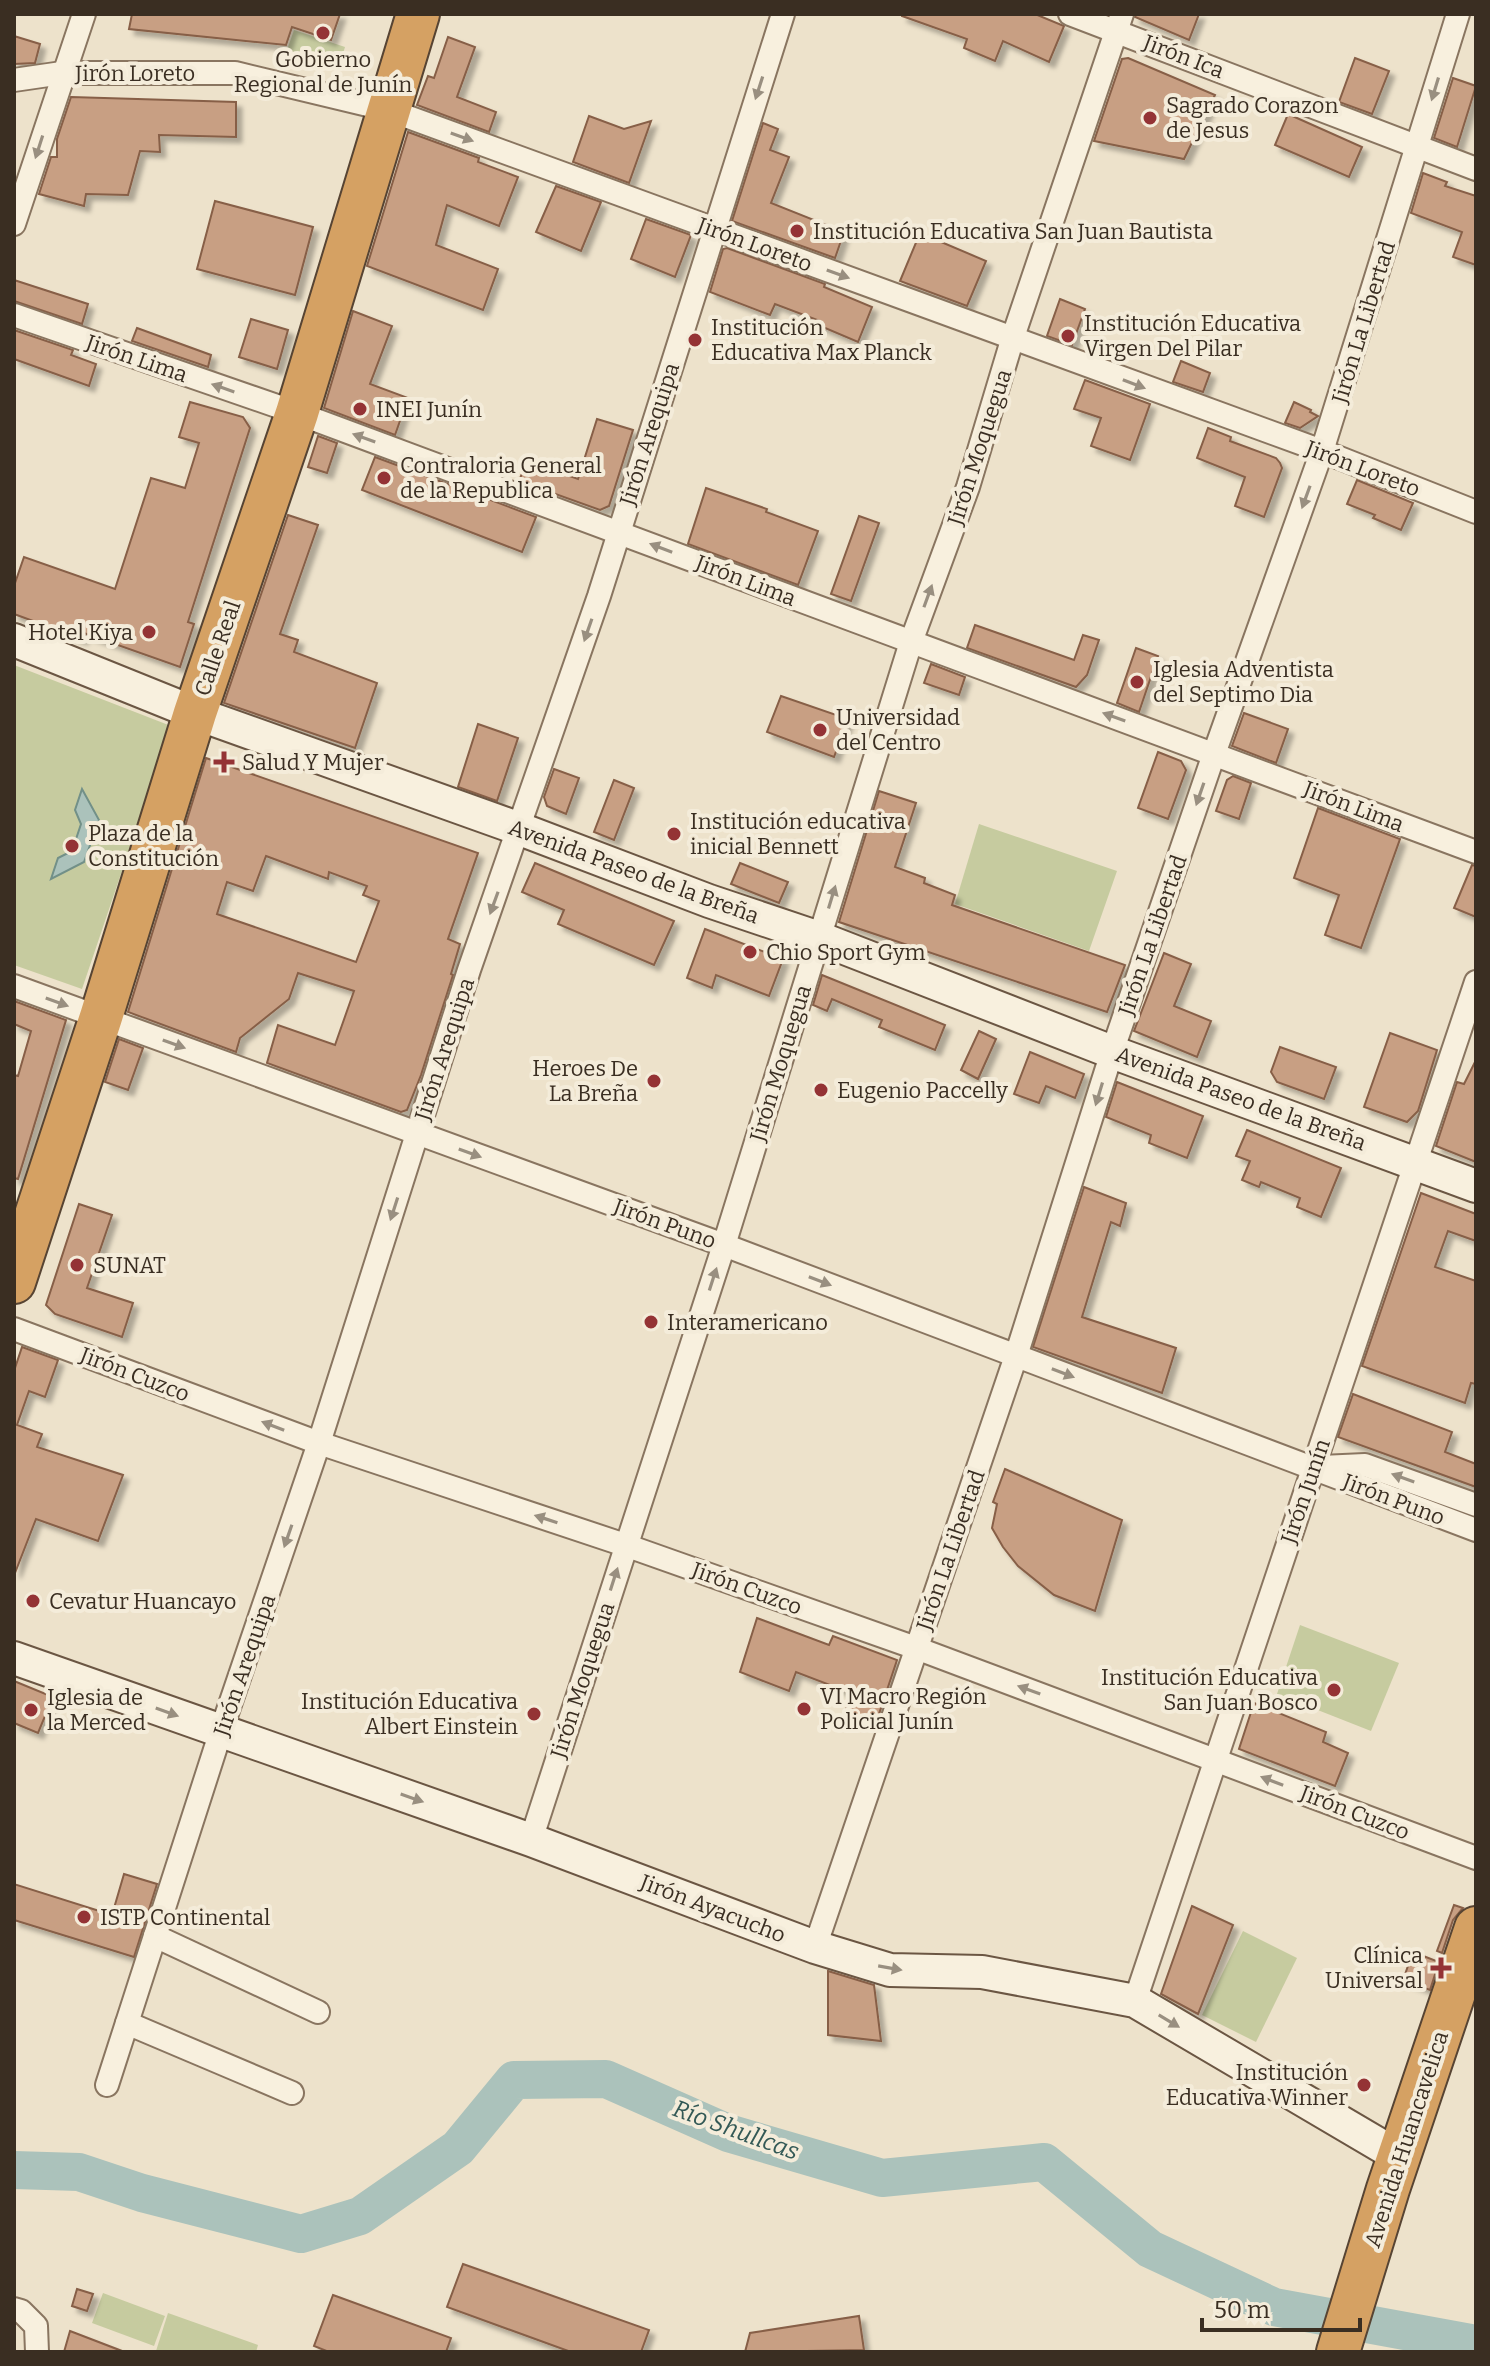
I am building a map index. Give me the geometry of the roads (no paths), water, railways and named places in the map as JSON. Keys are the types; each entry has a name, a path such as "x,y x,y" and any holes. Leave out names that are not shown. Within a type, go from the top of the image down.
{"highway":[{"name":"Calle Real","path":"14,1282 101,1017 195,713 297,413 418,14"},
{"name":"Avenida Huancavelica","path":"1338,2352 1400,2181 1476,1928"},
{"name":"Avenida Huancavelica","path":"1365,2352 1400,2181 1476,2009"}],"street":[{"path":"14,224 84,14"},
{"name":"Jirón Arequipa","path":"107,2085 221,1731 319,1443 469,970 599,596 783,14"},
{"name":"Jirón Ica","path":"1070,14 1119,22 1476,169"},
{"name":"Jirón La Libertad","path":"815,1947 1016,1356 1112,1052 1322,451 1458,14"},
{"name":"Jirón Moquegua","path":"531,1840 724,1245 911,642 968,487 1013,337 1119,22"},
{"name":"Jirón Loreto","path":"14,80 62,73 235,73 389,110 1013,337 1167,397 1322,451 1476,512"},
{"name":"Jirón Lima","path":"14,315 297,413 1476,852"},
{"name":"Avenida Paseo de la Breña","path":"14,640 195,713 520,829 709,901 819,938 1112,1052 1476,1186"},
{"name":"Jirón Junín","path":"1135,2001 1476,982"},
{"name":"Jirón Puno","path":"14,986 724,1245 1476,1530"},
{"name":"Jirón Cuzco","path":"14,1329 319,1443 625,1545 916,1648 1476,1858"},
{"name":"Jirón Puno","path":"1313,1468 1365,1465 1476,1505"},
{"name":"Jirón Ayacucho","path":"14,1658 531,1840 815,1947 890,1970 982,1972 1135,2001 1400,2181"},
{"path":"155,1936 318,2012"},
{"path":"127,2023 292,2093"},
{"path":"14,2309 21,2311 36,2326 37,2352"}],"water":[{"path":"82,789 99,820 84,862 51,879 58,858 72,851 81,824 75,810"}],"waterway":[{"name":"Río Shullcas","path":"14,2170 79,2172 142,2193 301,2234 360,2216 458,2148 514,2080 606,2079 728,2133 882,2178 1044,2162 1150,2249 1274,2307 1476,2344"}],"place":[{"name":"Gobierno Regional de Junín","path":"323,33"},
{"name":"Sagrado Corazon de Jesus","path":"1150,118"},
{"name":"Institución Educativa San Juan Bautista","path":"797,231"},
{"name":"Institución Educativa Virgen Del Pilar","path":"1068,336"},
{"name":"Institución Educativa Max Planck","path":"695,340"},
{"name":"INEI Junín","path":"360,409"},
{"name":"Contraloria General de la Republica","path":"384,478"},
{"name":"Hotel Kiya","path":"149,632"},
{"name":"Iglesia Adventista del Septimo Dia","path":"1137,682"},
{"name":"Universidad del Centro","path":"820,730"},
{"name":"Salud Y Mujer","path":"224,762"},
{"name":"Institución educativa inicial Bennett","path":"674,834"},
{"name":"Plaza de la Constitución","path":"72,846"},
{"name":"Chio Sport Gym","path":"750,952"},
{"name":"Heroes De La Breña","path":"654,1081"},
{"name":"Eugenio Paccelly","path":"821,1090"},
{"name":"SUNAT","path":"77,1265"},
{"name":"Interamericano","path":"651,1322"},
{"name":"Cevatur Huancayo","path":"33,1601"},
{"name":"Institución Educativa San Juan Bosco","path":"1334,1690"},
{"name":"VI Macro Región Policial Junín","path":"804,1709"},
{"name":"Iglesia de la Merced","path":"31,1710"},
{"name":"Institución Educativa Albert Einstein","path":"534,1714"},
{"name":"ISTP Continental","path":"84,1917"},
{"name":"Clínica Universal","path":"1441,1968"},
{"name":"Institución Educativa Winner","path":"1364,2085"}]}
